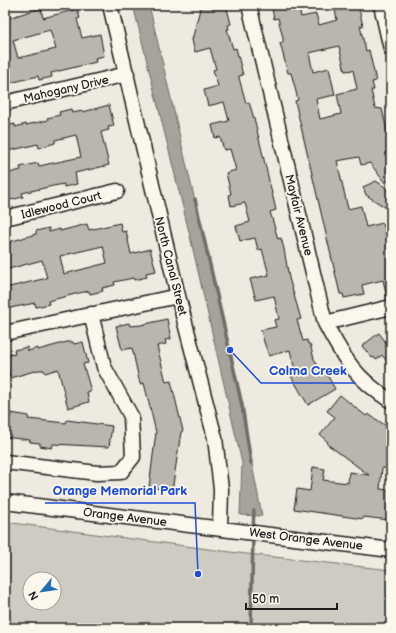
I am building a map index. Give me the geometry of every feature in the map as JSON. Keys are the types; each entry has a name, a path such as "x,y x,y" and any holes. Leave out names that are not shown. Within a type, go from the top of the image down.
{"street":[{"name":"North Canal Street","path":"110,5 178,296 215,438 221,489 220,528"},
{"name":"Mayfair Avenue","path":"249,5 325,323 342,355 357,375 375,391 391,401"},
{"path":"381,5 391,49"},
{"name":"Mahogany Drive","path":"5,103 127,74"},
{"name":"Idlewood Court","path":"5,218 118,191"},
{"path":"5,332 178,296"},
{"path":"325,323 391,307"},
{"path":"5,462 97,473 113,473 121,472 133,457 130,416 104,367 91,314"},
{"name":"Orange Avenue","path":"5,502 220,528"},
{"name":"West Orange Avenue","path":"220,528 391,550"}],"shaded area":[{"path":"133,5 149,5 230,350 262,516 240,515 242,463 189,232"},
{"path":"5,522 238,553 391,570 391,628 5,628"}],"building":[{"path":"201,5 226,5 231,24 228,25 229,29 227,29 233,49 236,48 243,75 239,76 239,78 246,103 249,102 255,122 276,210 270,212 278,239 281,238 289,278 301,319 297,320 303,341 307,340 308,344 310,344 314,359 322,373 325,371 335,389 308,405 291,376 296,374 290,350 269,356 264,342 261,330 276,327 274,320 279,319 274,296 256,300 250,279 269,275 262,249 258,250 255,238 240,241 236,226 250,222 245,203 231,206 229,195 231,194 226,173 236,170 230,149 224,150 220,137 215,138 212,125 229,121 224,102 208,106 204,90 218,86 213,70 216,69 210,48 195,52 192,40"},
{"path":"284,5 298,5 301,17 316,14 319,25 337,20 334,5 358,5 363,26 360,26 366,51 369,50 376,81 372,82 374,90 371,90 375,108 382,109 391,148 391,178 385,183 370,163 361,165 359,157 337,161 348,209 361,206 366,227 383,223 387,237 391,235 391,298 387,298 383,280 362,285 364,294 344,298 343,294 340,294 295,101 298,100 291,73 288,73 280,43 283,43 283,38 278,18 274,19 272,8","holes":["339,46 345,71 353,70 357,89 337,94 341,114 320,119 316,99 335,95 329,68 313,72 309,53"]},
{"path":"41,8 43,18 77,9 80,18 77,19 82,38 100,34 104,56 95,58 96,62 51,73 52,77 39,80 38,76 10,83 9,79 5,80 5,19","holes":["50,30 56,49 18,58 13,40"]},
{"path":"109,105 114,126 108,127 109,130 101,132 109,165 75,173 77,184 64,187 64,184 22,193 23,197 10,200 9,196 5,197 5,174 21,170 20,167 38,163 39,166 81,157 76,135 55,140 55,143 39,148 38,144 8,151 5,139 5,126 15,124 15,127 48,120 47,118 60,115 59,112 71,109 72,113 83,112"},
{"path":"376,181 391,191 391,211 366,195 363,187"},
{"path":"120,223 122,232 126,231 131,254 150,249 156,271 146,273 147,277 114,282 115,285 102,288 103,291 90,294 89,291 79,293 48,301 49,304 36,307 35,303 5,309 5,288 47,278 42,260 5,270 5,245 10,244 9,242 36,234 36,231 49,228 49,232 60,229 60,231 87,224 89,230","holes":["103,246 107,263 64,274 60,256"]},
{"path":"167,319 171,339 165,340 166,344 157,346 166,382 171,381 183,431 181,432 172,491 149,487 156,432 144,383 140,384 132,348 122,350 116,326 129,323 130,326 141,325"},
{"path":"379,333 391,349 391,367 382,355 376,360 374,357 372,358 362,346"},
{"path":"67,342 73,342 74,344 83,342 88,363 83,364 91,391 87,392 89,402 68,408 58,369 45,373 44,370 38,370 10,378 5,356 15,354 14,350 27,347 28,351 38,348 38,350"},
{"path":"340,395 366,416 368,414 391,429 391,469 382,468 380,489 391,490 389,520 364,517 363,519 294,509 297,489 310,491 313,467 325,469 323,480 348,483 349,472 369,475 327,444 328,442 320,435 335,417 327,411"},
{"path":"11,413 29,416 28,419 66,423 67,420 112,426 109,447 53,444 52,448 40,446 40,443 30,442 30,440 5,437 5,415 11,416"}],"waterway":[{"path":"195,199 242,405 251,463"},
{"path":"253,529 254,511"},
{"path":"251,628 253,535"}],"place":[{"name":"Colma Creek","path":"230,350"},
{"name":"Orange Memorial Park","path":"198,574"}]}
